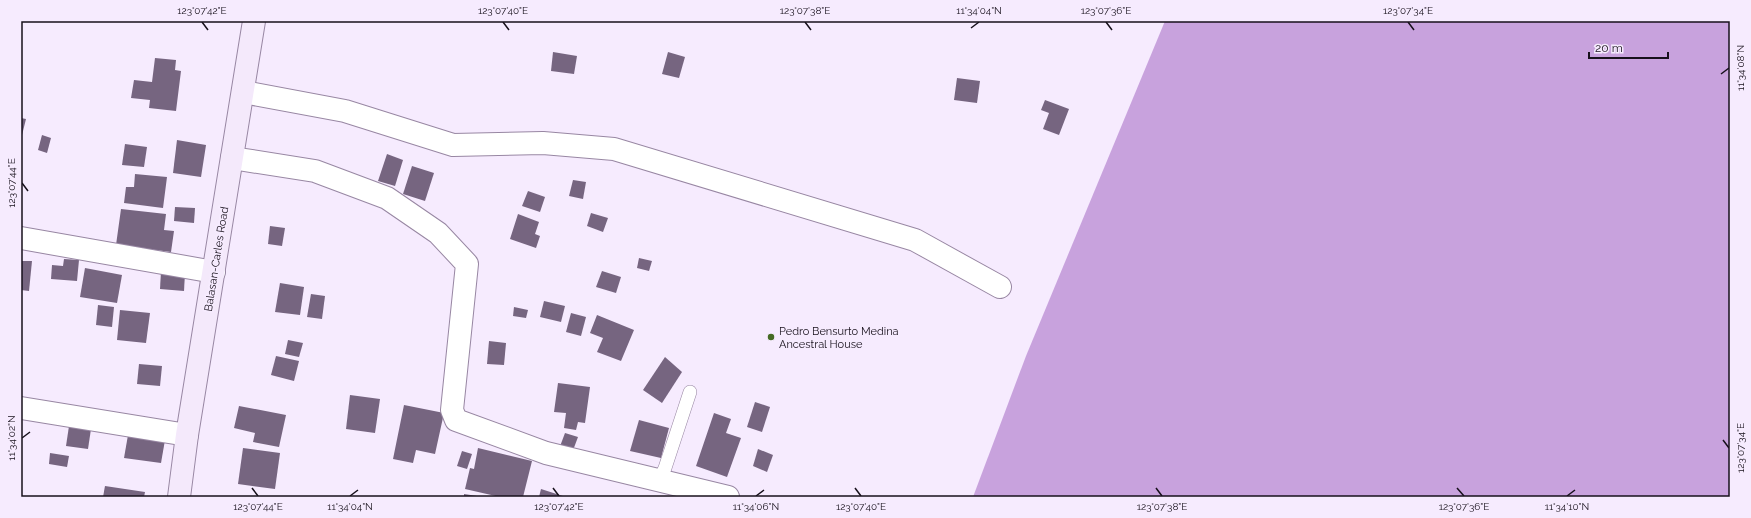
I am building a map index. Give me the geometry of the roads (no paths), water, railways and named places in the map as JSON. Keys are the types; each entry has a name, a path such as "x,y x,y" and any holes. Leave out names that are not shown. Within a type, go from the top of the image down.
{"main road":[{"name":"Balasan-Carles Road","path":"179,497 187,435 254,21"}],"street":[{"path":"243,92 345,111 453,145 543,142 614,149 915,240 1000,287"},
{"path":"232,158 315,171 387,198 438,233 467,264 452,410 456,420 546,453 728,497"},
{"path":"21,238 214,272"},
{"path":"21,408 187,435"}],"lane":[{"path":"659,481 666,468 690,392"}],"place":[{"name":"Pedro Bensurto Medina Ancestral House","path":"771,337"}]}
